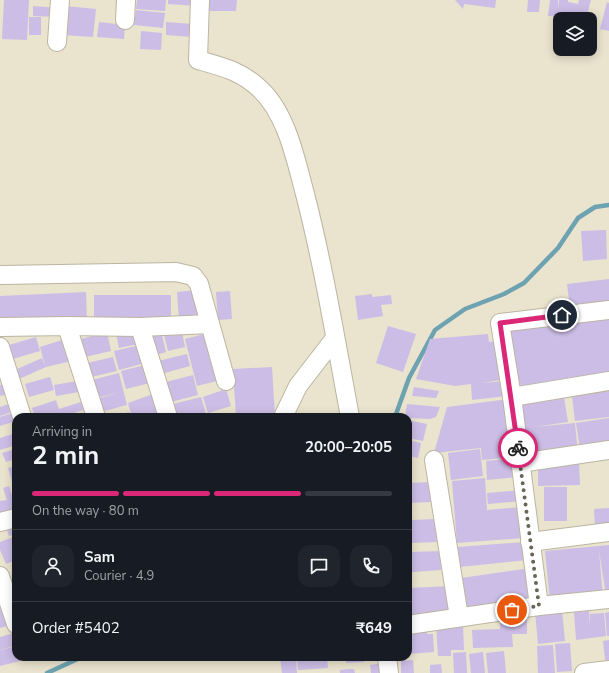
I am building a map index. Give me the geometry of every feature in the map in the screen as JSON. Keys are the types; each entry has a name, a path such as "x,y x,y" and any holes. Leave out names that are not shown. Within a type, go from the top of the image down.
{"street":[{"path":"57,42 60,0"},
{"path":"125,20 126,0"},
{"path":"200,0 198,60 239,72 261,90 274,108 290,138 317,242 349,413"},
{"path":"0,275 186,273 193,276 198,284 226,381"},
{"path":"539,606 512,397 500,323 609,310"},
{"path":"0,328 67,326 140,327 210,324"},
{"path":"67,326 95,413"},
{"path":"140,327 167,413"},
{"path":"285,413 298,386 335,338"},
{"path":"0,347 21,413"},
{"path":"512,397 609,381"},
{"path":"520,463 609,450"},
{"path":"434,460 459,617"},
{"path":"0,522 12,519"},
{"path":"530,542 609,532"},
{"path":"0,576 12,612"},
{"path":"412,624 539,606 609,599"},
{"path":"388,661 389,673"},
{"path":"584,673 609,670"}],"building":[{"path":"4,0 29,0 27,40 2,39"},
{"path":"137,0 166,0 165,11 136,9"},
{"path":"168,0 196,0 196,6 168,4"},
{"path":"209,0 237,0 236,11 208,11"},
{"path":"455,0 496,0 495,8 464,4 463,9"},
{"path":"528,0 540,0 539,12 527,12"},
{"path":"550,0 558,0 558,10 559,0 568,0 568,2 578,4 579,0 591,0 588,12 553,12 553,16 548,16"},
{"path":"607,2 609,3 609,31 600,29"},
{"path":"33,6 59,8 58,17 33,16"},
{"path":"65,6 96,9 93,37 63,35"},
{"path":"136,10 165,13 163,28 134,25"},
{"path":"29,17 41,17 41,35 29,35"},
{"path":"99,22 125,25 124,39 97,37"},
{"path":"166,22 192,24 191,37 166,35"},
{"path":"141,31 162,33 161,50 140,49"},
{"path":"606,230 607,259 583,261 581,231"},
{"path":"609,279 609,302 570,308 567,284"},
{"path":"196,290 199,319 179,321 177,292"},
{"path":"230,291 232,319 218,320 216,292"},
{"path":"86,292 87,322 0,325 0,296"},
{"path":"372,294 372,297 391,295 392,304 381,305 383,316 358,320 355,296"},
{"path":"94,295 171,295 171,323 94,323"},
{"path":"609,318 609,378 515,389 508,330"},
{"path":"388,326 416,334 403,372 376,363"},
{"path":"181,327 185,347 168,351 163,331"},
{"path":"135,330 138,344 119,348 116,334"},
{"path":"161,331 166,352 153,356 147,334"},
{"path":"107,332 111,351 85,357 81,339"},
{"path":"208,333 221,380 197,386 185,339"},
{"path":"488,334 489,342 496,341 501,380 482,383 506,381 507,396 472,400 471,384 455,386 416,379 430,339"},
{"path":"36,337 40,351 13,359 9,345"},
{"path":"65,339 71,361 46,367 19,379 15,370 42,358 45,366 40,347"},
{"path":"140,345 145,363 119,370 114,351"},
{"path":"187,354 190,366 161,374 158,361"},
{"path":"113,357 117,371 91,377 87,363"},
{"path":"145,365 150,383 126,389 121,371"},
{"path":"272,367 275,413 236,413 233,369"},
{"path":"119,373 127,405 101,412 97,399 120,392 97,398 92,380"},
{"path":"193,375 198,395 171,402 166,382"},
{"path":"50,377 54,390 29,397 25,384"},
{"path":"77,381 79,392 56,396 54,385"},
{"path":"6,384 8,394 0,396 0,385"},
{"path":"414,387 439,391 436,398 412,396"},
{"path":"226,389 231,406 208,413 203,397"},
{"path":"609,391 609,417 575,421 572,396"},
{"path":"156,393 163,413 131,413 128,403"},
{"path":"201,397 206,413 175,413 173,404"},
{"path":"564,397 568,422 534,427 575,423 578,454 528,459 521,404"},
{"path":"509,399 515,457 482,460 481,448 434,453 447,407"},
{"path":"56,400 59,409 84,401 86,409 74,413 34,413 32,408"},
{"path":"12,403 15,411 0,416 0,407"},
{"path":"407,404 440,407 436,417 430,419 412,418 412,413 406,413"},
{"path":"12,413 12,422 0,426 0,417"},
{"path":"609,418 609,445 580,450 576,423"},
{"path":"412,421 427,424 423,441 412,439"},
{"path":"12,434 12,446 0,450 0,438"},
{"path":"412,441 421,443 418,458 412,457"},
{"path":"480,449 483,476 451,480 448,453"},
{"path":"12,450 12,460 6,462 2,453"},
{"path":"515,458 517,477 487,480 486,461"},
{"path":"579,461 580,485 538,486 538,462"},
{"path":"12,467 12,482 8,468"},
{"path":"485,478 487,510 522,507 524,538 457,543 452,481"},
{"path":"430,482 431,502 412,503 412,483"},
{"path":"9,486 12,496 12,510 0,513 0,501 7,500 3,488"},
{"path":"544,487 567,487 567,521 544,521"},
{"path":"521,490 522,501 488,504 487,493"},
{"path":"609,508 609,528 595,529 594,509"},
{"path":"435,519 437,542 412,543 412,520"},
{"path":"12,525 12,535 9,536 6,527"},
{"path":"12,538 12,562 6,564 0,550 0,542"},
{"path":"525,542 528,560 460,567 458,547"},
{"path":"609,545 609,595 606,595 599,551 603,597 550,601 545,551"},
{"path":"440,551 441,570 412,572 412,552"},
{"path":"531,568 536,605 466,614 461,578"},
{"path":"451,586 453,617 412,620 412,588"},
{"path":"5,606 11,625 0,628 0,608"},
{"path":"562,610 565,641 538,644 535,612"},
{"path":"589,611 590,627 590,614 604,613 606,636 576,640 574,612"},
{"path":"609,612 609,636 607,636 605,613"},
{"path":"527,617 527,634 512,634 513,647 473,648 472,630 500,629 500,618"},
{"path":"463,624 464,650 451,650 451,656 438,656 436,625"},
{"path":"412,630 427,630 427,634 433,634 434,652 412,654"},
{"path":"12,634 12,646 0,650 0,637"},
{"path":"609,640 609,667 606,668 603,641"},
{"path":"570,643 572,671 557,672 555,644"},
{"path":"553,645 555,673 538,673 537,646"},
{"path":"12,647 12,661 20,661 0,666 0,650"},
{"path":"504,651 506,673 488,673 486,653"},
{"path":"466,652 467,673 454,673 453,653"},
{"path":"483,652 485,673 471,673 469,654"},
{"path":"412,660 414,673 401,673 401,661"},
{"path":"280,661 296,661 297,673 282,673"},
{"path":"297,661 327,661 328,668 298,670"},
{"path":"346,661 364,661 364,662 346,663"},
{"path":"384,663 386,673 371,673 370,665"},
{"path":"441,664 442,673 430,673 430,665"},
{"path":"354,669 355,673 340,673 340,670"}],"waterway":[{"path":"396,413 409,378 435,330 465,309 504,294 524,283 558,248 578,218 595,207 609,205"},
{"path":"47,673 73,661"}],"way so far":[{"path":"512,610 539,606 518,448"}],"route":[{"path":"518,448 500,323 562,315"}]}
